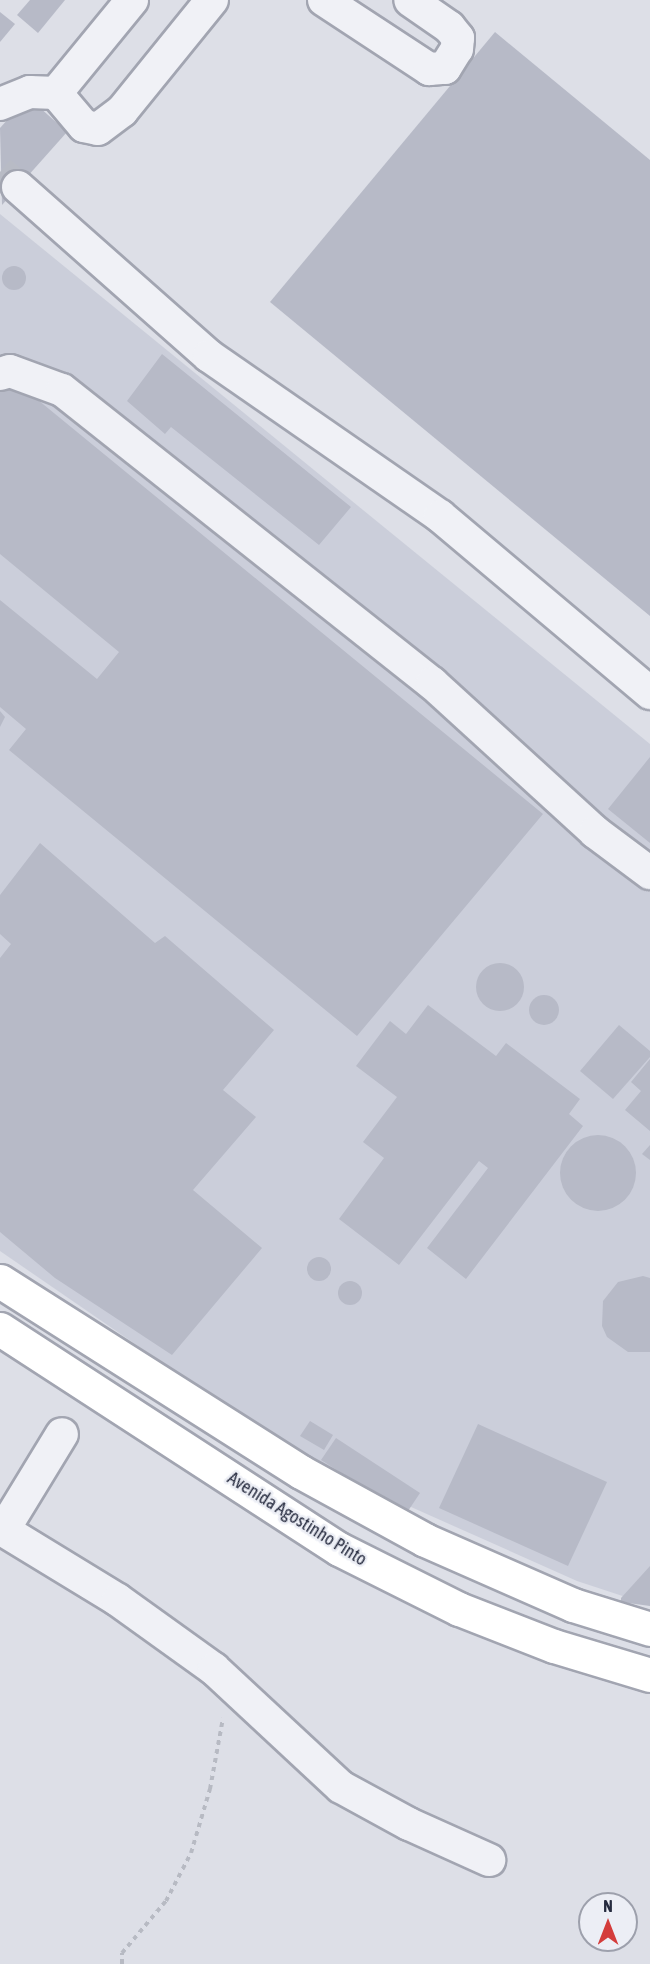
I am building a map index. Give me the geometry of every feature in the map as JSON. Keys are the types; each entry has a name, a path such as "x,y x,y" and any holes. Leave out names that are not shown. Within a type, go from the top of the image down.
{"main road":[{"path":"0,1281 301,1472 425,1540 573,1605 650,1629"},
{"name":"Avenida Agostinho Pinto","path":"0,1329 339,1549 459,1609 554,1646 650,1675"}],"lane":[{"path":"56,93 132,0"},
{"path":"0,104 30,92 56,93 84,126 98,129 122,111 212,0"},
{"path":"324,0 429,69 445,68 456,49 458,38 449,27 410,0"},
{"path":"18,187 209,356 440,516 650,693"},
{"path":"0,374 10,371 62,390 432,683 595,832 650,873"},
{"path":"62,1434 2,1529 118,1600 214,1668 341,1787 409,1824 489,1860"}],"path":[{"path":"122,1964 122,1953 166,1902 191,1853 220,1743 223,1712 214,1668"}],"shaded area":[{"path":"0,214 650,744 650,1605 577,1581 299,1457 0,1251"}],"building":[{"path":"30,0 65,0 38,33 17,15"},
{"path":"0,12 15,24 0,42"},
{"path":"495,32 650,160 650,616 270,302"},
{"path":"28,97 67,132 2,205 0,128"},
{"path":"14,266 23,269 26,278 23,287 14,290 5,287 2,278 5,269"},
{"path":"162,354 351,507 319,545 171,427 165,434 127,401"},
{"path":"10,377 543,814 357,1036 9,750 26,729 0,707 0,600 97,679 119,652 0,554 0,389"},
{"path":"0,711 5,717 0,727"},
{"path":"650,757 650,843 608,809"},
{"path":"40,843 155,943 165,936 274,1030 223,1090 256,1117 193,1190 262,1248 172,1355 55,1278 0,1232 0,958 11,944 0,934 0,895"},
{"path":"500,963 517,970 524,987 517,1004 500,1011 483,1004 476,987 483,970"},
{"path":"544,995 550,996 558,1004 558,1016 550,1024 544,1025 538,1024 530,1016 529,1010 530,1004 538,996"},
{"path":"428,1005 496,1056 506,1043 580,1099 569,1114 583,1126 466,1279 427,1248 488,1168 479,1161 399,1265 339,1219 384,1158 363,1142 397,1097 356,1066 390,1021 406,1034"},
{"path":"619,1025 650,1051 650,1057 613,1099 580,1071"},
{"path":"650,1059 650,1131 625,1110 641,1091 631,1082"},
{"path":"598,1135 612,1138 625,1146 633,1159 636,1173 633,1187 625,1200 612,1208 598,1211 584,1208 571,1200 563,1187 560,1173 563,1159 571,1146 584,1138"},
{"path":"650,1145 650,1160 642,1154"},
{"path":"319,1257 324,1258 330,1264 330,1274 324,1280 319,1281 314,1280 308,1274 307,1269 308,1264 314,1258"},
{"path":"643,1276 650,1278 650,1352 628,1352 607,1337 602,1326 603,1301 618,1282"},
{"path":"350,1281 355,1282 361,1288 361,1298 355,1304 350,1305 345,1304 339,1298 338,1293 339,1288 345,1282"},
{"path":"310,1421 333,1435 324,1450 300,1436"},
{"path":"478,1424 607,1482 568,1566 439,1508"},
{"path":"336,1438 420,1493 406,1514 321,1460"},
{"path":"650,1566 650,1606 621,1602 621,1598"}],"tunnel":[{"path":"0,172 18,187"}]}
